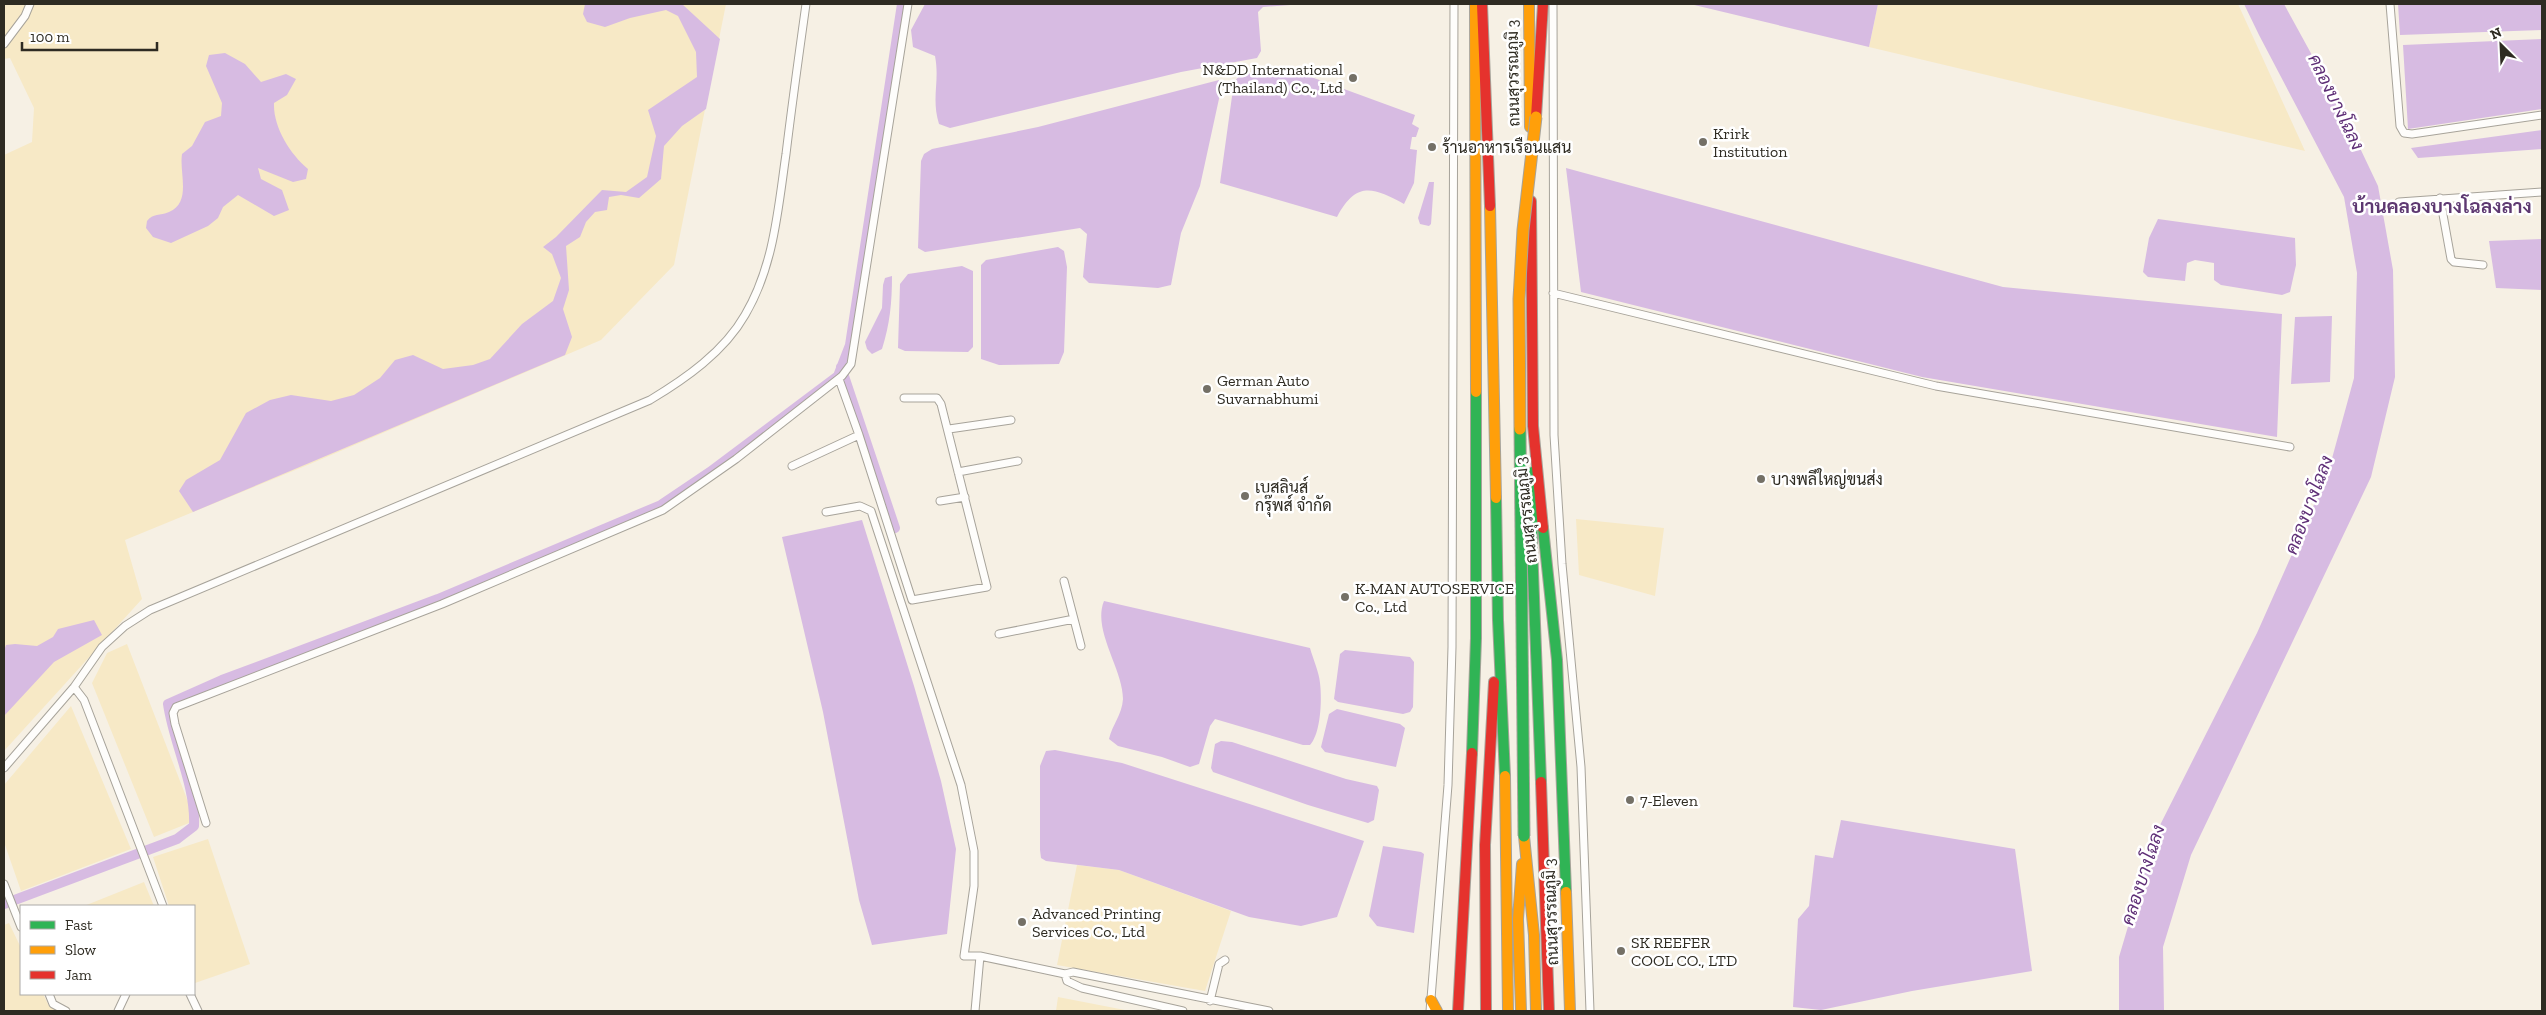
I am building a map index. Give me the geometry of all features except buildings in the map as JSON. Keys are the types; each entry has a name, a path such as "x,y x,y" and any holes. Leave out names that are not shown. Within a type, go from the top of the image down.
{"main road":[{"path":"1458,1011 1471,786 1476,638 1475,4"},
{"path":"1482,4 1490,198 1498,620 1506,793 1508,1011"},
{"name":"ถนนสุวรรณภูมิ 3","path":"1529,4 1533,426 1557,660 1570,1011"},
{"path":"1520,1011 1518,919 1524,836 1519,299 1524,221 1540,78 1543,4"},
{"path":"1533,426 1533,555 1549,1011"},
{"path":"1486,1011 1485,845 1498,620"},
{"path":"1524,836 1534,935 1536,1011"},
{"path":"1430,1005 1437,1011"}],"street":[{"path":"4,44 25,16 30,4"},
{"path":"4,768 74,686 102,647 133,620 150,610 650,400 688,376 719,348 745,316 763,277 775,235 806,4"},
{"path":"206,823 175,724 173,713 176,707 442,604 663,510 736,459 840,378 851,364 908,4"},
{"path":"1430,1005 1448,785 1452,647 1454,4"},
{"path":"1553,4 1554,435 1562,564 1581,767 1590,1011"},
{"path":"2390,4 2400,126 2404,133 2412,134 2542,115"},
{"path":"2398,202 2542,192"},
{"path":"2440,198 2451,260 2454,262 2483,265"},
{"path":"1553,293 1936,386 2290,448"},
{"path":"840,378 912,600 987,587 949,429 941,404 937,398 904,398"},
{"path":"949,429 1011,420"},
{"path":"792,466 859,435"},
{"path":"958,472 1018,461"},
{"path":"940,501 965,497"},
{"path":"826,512 860,506 871,511 961,785 974,851 974,886 964,956 980,956 1065,974 1073,972 1210,1001 1269,1011"},
{"path":"1064,581 1081,646"},
{"path":"999,634 1074,619"},
{"path":"74,686 84,700 162,905"},
{"path":"4,884 20,924"},
{"path":"975,1011 980,956"},
{"path":"1210,1001 1219,964 1225,960"},
{"path":"1065,974 1068,980 1082,988 1183,1011"},
{"path":"49,995 53,1004 66,1011"},
{"path":"118,1011 126,995"},
{"path":"190,995 198,1011"}],"shaded area":[{"path":"4,4 726,4 674,265 601,340 310,464 125,540 142,599 4,751 4,155 32,142 34,108 10,58 4,59"},
{"path":"1878,4 2238,4 2305,151 1869,47"},
{"path":"1576,519 1664,528 1655,596 1579,575"},
{"path":"127,644 192,812 189,823 154,837 92,683 107,653"},
{"path":"71,706 131,849 21,891 4,842 4,785"},
{"path":"208,839 250,964 195,983 195,905 169,905 153,857"},
{"path":"1077,865 1119,870 1231,911 1205,991 1057,965"},
{"path":"144,882 154,905 86,905"},
{"path":"9,923 20,946 20,995 44,995 49,1006 57,1011 4,1011 4,925"},
{"path":"1058,997 1130,1011 1056,1011"}],"water":[{"path":"585,4 682,4 720,39 706,109 682,126 664,146 661,179 639,198 621,195 609,197 607,210 595,212 586,222 580,237 566,246 569,290 563,309 572,337 565,355 193,512 179,491 186,480 220,460 246,413 270,400 291,395 331,401 354,395 380,378 395,360 413,355 443,369 473,365 490,359 522,324 553,301 561,278 552,254 543,247 556,237 602,190 626,192 647,177 656,136 648,110 697,77 696,52 678,16 666,10 630,18 605,27 587,22 583,14"},
{"path":"925,4 1304,4 1263,7 1258,12 1261,51 1257,58 1181,72 950,128 939,124 937,115 935,56 913,47 911,30"},
{"path":"1690,4 1878,4 1869,47"},
{"name":"คลองบางโฉลง","path":"2244,4 2284,4 2341,108 2378,186 2393,270 2395,377 2371,477 2191,855 2163,947 2164,1011 2119,1011 2119,957 2155,835 2257,633 2328,473 2354,378 2357,273 2344,197"},
{"path":"2398,4 2542,4 2542,30 2400,35"},
{"path":"2542,39 2542,109 2408,129 2403,45"},
{"path":"225,53 245,64 261,82 286,74 296,79 287,95 274,103 274,112 276,121 289,148 308,169 306,179 293,182 258,168 261,179 282,190 289,210 274,216 238,195 223,207 218,218 208,226 171,243 153,237 146,228 149,218 169,212 180,201 183,186 182,154 192,146 205,122 221,116 222,103 206,66 209,55"},
{"path":"1273,70 1303,74 1415,115 1412,124 1419,128 1416,137 1412,137 1410,149 1417,150 1414,183 1404,204 1383,194 1366,191 1351,197 1337,217 1220,183 1234,82 1240,75"},
{"path":"1219,80 1222,85 1200,186 1181,233 1171,285 1158,288 1089,283 1083,277 1087,234 1080,228 925,252 918,248 921,161 924,154 932,149 1038,127"},
{"path":"2542,130 2542,149 2418,158 2411,148"},
{"path":"1566,168 2003,287 2282,314 2277,437 1922,377 1581,292"},
{"path":"1429,182 1434,182 1431,224 1429,226 1420,224 1418,218"},
{"path":"2158,219 2295,238 2296,265 2290,292 2282,295 2221,285 2214,280 2214,263 2195,260 2187,263 2185,281 2148,277 2143,272 2149,238"},
{"path":"2542,239 2542,290 2496,288 2489,241"},
{"path":"1058,247 1064,251 1067,267 1064,352 1059,364 999,365 981,359 981,265 986,260"},
{"path":"962,266 973,271 973,347 968,352 905,351 898,348 900,284 908,274"},
{"path":"892,276 892,295 885,340 882,349 872,354 867,349 865,342 882,308 885,278"},
{"path":"2332,316 2330,382 2291,384 2295,317"},
{"path":"862,520 914,686 941,781 956,849 947,934 872,945 859,900 823,712 782,537"},
{"path":"1104,601 1310,648 1319,679 1321,698 1319,724 1314,740 1310,745 1303,745 1215,719 1210,726 1199,764 1190,767 1162,757 1118,746 1109,739 1121,710 1123,699 1122,687 1102,624 1101,612"},
{"path":"94,620 102,635 54,662 4,716 4,651 6,645 37,646 53,637 58,629"},
{"path":"1345,650 1410,657 1414,662 1413,707 1410,712 1403,714 1338,702 1334,699 1340,654"},
{"path":"1337,709 1400,724 1405,728 1396,767 1325,752 1321,747 1329,714"},
{"path":"1221,741 1232,742 1346,779 1377,786 1379,790 1374,820 1368,823 1308,805 1213,772 1211,768 1215,744"},
{"path":"1055,750 1122,763 1364,841 1337,917 1301,926 1249,917 1119,870 1046,861 1041,858 1040,850 1040,766 1046,751"},
{"path":"1841,820 2015,849 2032,971 1912,991 1821,1010 1793,1007 1798,919 1809,906 1815,855 1833,858"},
{"path":"1383,846 1424,854 1414,933 1377,926 1369,916"}],"waterway":[{"path":"4,904 177,839 194,826 192,795 168,704 222,680 438,599 661,505 710,472 838,376 850,345 902,4"},
{"path":"841,367 895,528"}],"traffic: fast":[{"path":"1472,753 1476,638 1476,392"},
{"path":"1520,429 1524,836"},
{"path":"1533,472 1532,545 1541,782"},
{"path":"1496,498 1498,620 1505,776"},
{"path":"1543,528 1557,660 1566,892"}],"traffic: slow":[{"path":"1475,4 1476,392"},
{"path":"1529,4 1530,127"},
{"path":"1520,429 1519,299 1523,230 1536,117"},
{"path":"1490,206 1496,498"},
{"path":"1505,776 1508,1011"},
{"path":"1524,836 1534,935 1536,1011"},
{"path":"1521,1011 1518,919 1522,864"},
{"path":"1566,892 1570,1011"},
{"path":"1431,1000 1437,1011"}],"traffic: jam":[{"path":"1482,4 1490,206"},
{"path":"1536,117 1543,4"},
{"path":"1531,201 1533,426 1543,528"},
{"path":"1486,1011 1485,845 1494,682"},
{"path":"1458,1011 1472,753"},
{"path":"1541,782 1549,1011"}],"place":[{"name":"N&DD International (Thailand) Co., Ltd","path":"1353,78"},
{"name":"Krirk Institution","path":"1703,142"},
{"name":"ร้านอาหารเรือนแสน","path":"1432,147"},
{"name":"German Auto Suvarnabhumi","path":"1207,389"},
{"name":"บางพลีใหญ่ขนส่ง","path":"1761,479"},
{"name":"เบสลินส์ กรุ๊พส์ จำกัด","path":"1245,496"},
{"name":"K-MAN AUTOSERVICE Co., Ltd","path":"1345,597"},
{"name":"7-Eleven","path":"1630,800"},
{"name":"Advanced Printing Services Co., Ltd","path":"1022,922"},
{"name":"SK REEFER COOL CO., LTD","path":"1621,951"}],"district":[{"name":"บ้านคลองบางโฉลงล่าง","path":"2442,206"}]}
